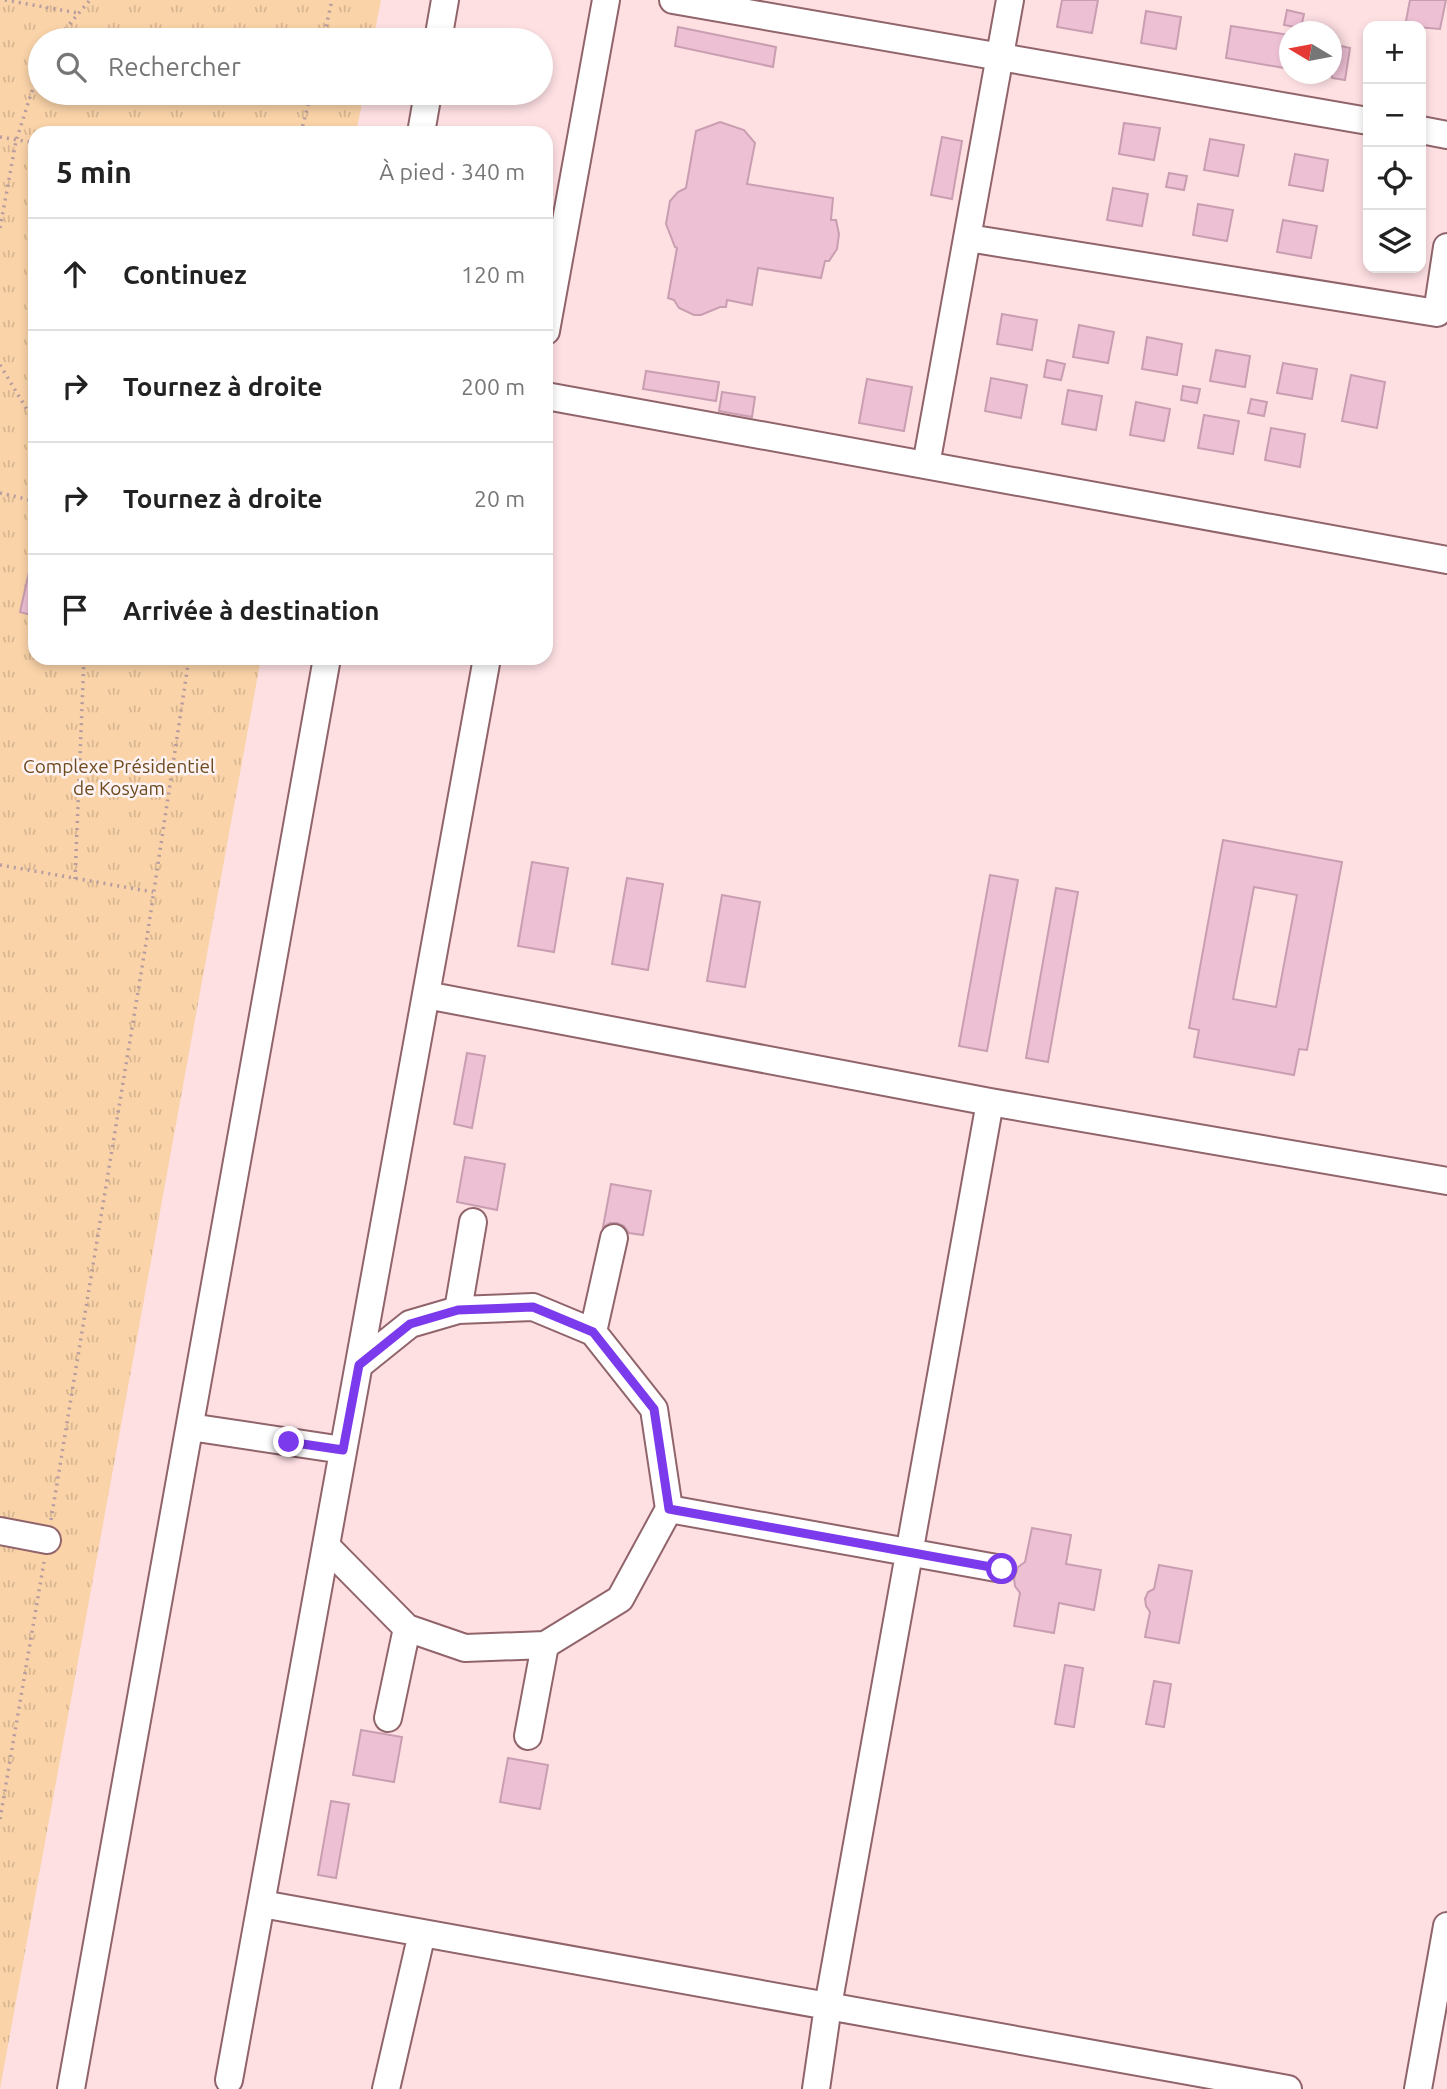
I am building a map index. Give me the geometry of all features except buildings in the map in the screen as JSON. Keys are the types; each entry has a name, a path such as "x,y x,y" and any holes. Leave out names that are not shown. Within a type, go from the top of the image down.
{"lane":[{"path":"440,28 445,0"},
{"path":"553,292 606,0"},
{"path":"673,0 1363,120"},
{"path":"926,465 1010,0"},
{"path":"422,126 426,105"},
{"path":"1426,131 1447,135"},
{"path":"968,238 1437,313 1447,247"},
{"path":"553,397 1447,560"},
{"path":"71,2089 326,665"},
{"path":"229,2080 486,665"},
{"path":"426,995 990,1102 1447,1181"},
{"path":"816,2089 828,2006 990,1102"},
{"path":"458,1310 473,1222"},
{"path":"593,1332 614,1238"},
{"path":"326,1546 407,1628 466,1648 545,1645 620,1599 669,1509 654,1409 593,1332 533,1307 458,1310 410,1324 359,1365"},
{"path":"190,1427 343,1450"},
{"path":"669,1509 1002,1569"},
{"path":"0,1531 47,1540"},
{"path":"388,1718 407,1628"},
{"path":"528,1736 545,1645"},
{"path":"262,1904 1288,2089"},
{"path":"1418,2089 1447,1926"},
{"path":"386,2089 422,1933"}],"path":[{"path":"5,0 78,13"},
{"path":"66,28 90,0"},
{"path":"326,28 332,0"},
{"path":"0,228 16,141 28,104"},
{"path":"303,126 308,105"},
{"path":"0,137 28,142"},
{"path":"0,365 28,411"},
{"path":"0,493 28,499"},
{"path":"75,878 84,665"},
{"path":"0,1819 188,665"},
{"path":"0,865 153,892"}],"green space":[{"name":"Complexe Présidentiel de Kosyam","path":"0,0 381,0 375,28 28,28 28,105 362,105 357,126 28,126 28,665 260,665 0,2089"}],"route":[{"path":"289,1442 343,1450 359,1365 410,1324 458,1310 533,1307 593,1332 654,1409 669,1509 1002,1569"}]}
